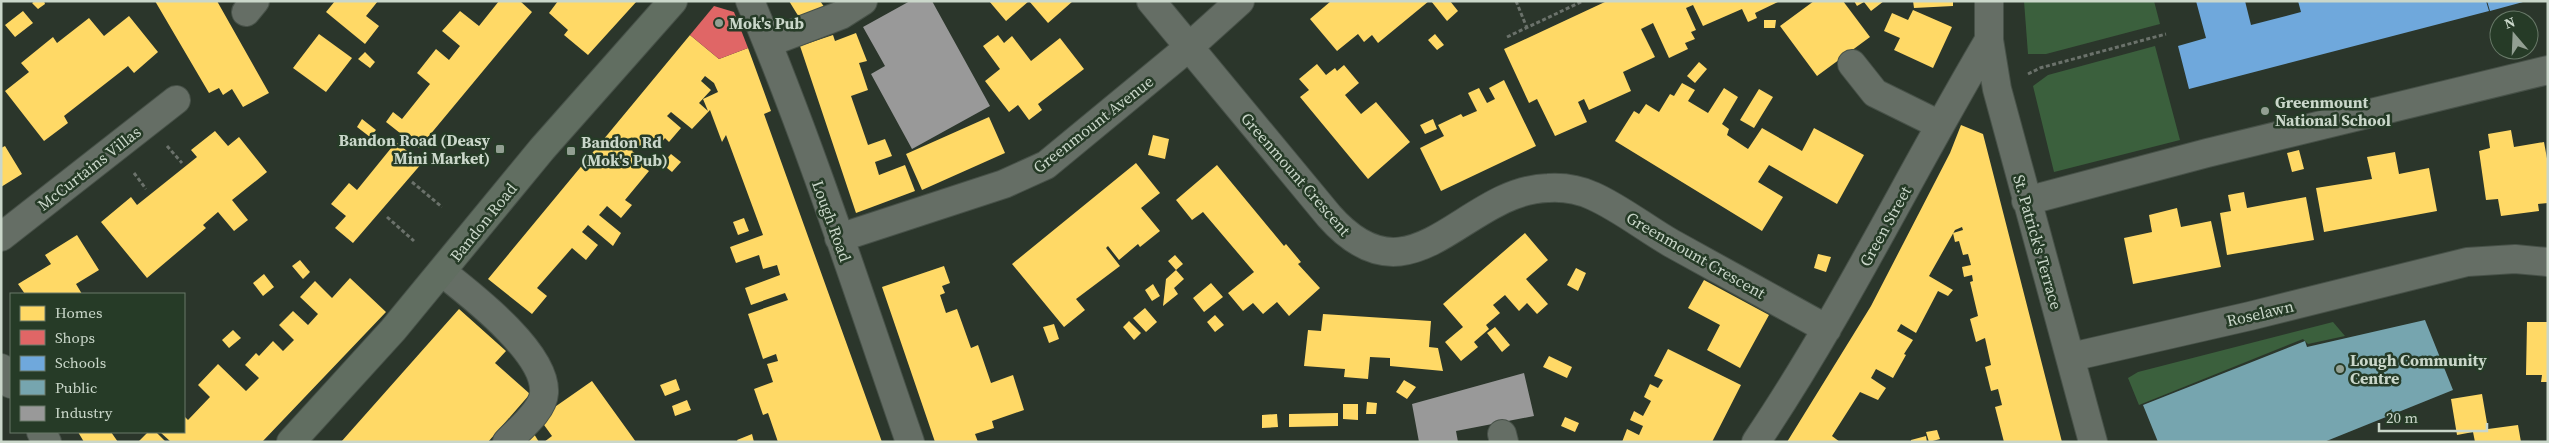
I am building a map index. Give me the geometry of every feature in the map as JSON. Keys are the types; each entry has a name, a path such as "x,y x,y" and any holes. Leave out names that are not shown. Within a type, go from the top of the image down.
{"main road":[{"name":"Bandon Road","path":"291,442 393,330 542,149 674,1"}],"street":[{"name":"Lough Road","path":"750,1 768,43 839,238 910,442"},
{"path":"768,43 841,15 864,1"},
{"name":"Greenmount Crescent","path":"1151,1 1335,223 1363,245 1383,250 1404,251 1426,245 1502,199 1516,193 1549,188 1572,190 1593,196 1670,243 1828,329"},
{"name":"Greenmount Avenue","path":"839,238 1026,176 1046,165 1188,47 1240,1"},
{"name":"Green Street","path":"1756,442 1828,329 1989,40 1989,1"},
{"name":"St. Patrick's Terrace","path":"1989,40 1997,90 2093,442"},
{"path":"1852,64 1875,93 1940,125"},
{"path":"2026,201 2053,193 2059,194 2207,153 2548,70"},
{"name":"McCurtains Villas","path":"1,237 176,100"},
{"name":"Roselawn","path":"2071,357 2250,316 2467,262 2515,259 2548,262"},
{"path":"442,272 497,318 530,353 542,376 544,393 541,402 507,442"},
{"path":"1,368 10,382"}],"path":[{"path":"1516,1 1528,28"},
{"path":"1507,37 1583,1"},
{"path":"1997,90 2040,68 2166,34"},
{"path":"412,182 442,207"},
{"path":"387,216 414,241"}],"green space":[{"path":"2024,1 2154,1 2160,24 2046,54 2028,54"},
{"path":"2155,46 2180,140 2054,172 2033,86 2048,75"},
{"path":"2333,322 2345,336 2308,344 2303,339 2139,405 2128,378 2138,372"}],"building: Homes":[{"path":"44,1 45,4 38,9 32,3"},
{"path":"155,1 217,1 269,93 243,107 232,89 223,95 219,88 209,93"},
{"path":"335,1 378,1 366,16 379,26 365,44 326,12"},
{"path":"499,1 520,1 532,12 419,148 386,122 393,112 402,119 430,84 417,73 436,49 449,60 460,46 442,31 460,11 479,26"},
{"path":"558,1 637,1 588,55 564,35 568,30 549,13"},
{"path":"789,1 820,1 825,8 802,22"},
{"path":"989,1 1029,1 1006,21"},
{"path":"1029,1 1073,1 1048,23"},
{"path":"1331,1 1429,1 1378,43 1372,35 1364,42 1358,34 1337,51 1310,19"},
{"path":"1431,1 1450,1 1458,11 1447,21"},
{"path":"1607,1 1780,1 1755,13 1757,18 1748,22 1742,9 1703,26 1693,5 1686,8 1696,30 1691,32 1695,39 1685,43 1688,49 1669,58 1653,23 1641,29 1655,57 1623,72 1631,91 1589,110 1584,99 1578,102 1587,122 1555,136 1537,99 1529,103 1504,49"},
{"path":"1814,1 1843,1 1870,37 1817,76 1780,26"},
{"path":"1854,1 1884,1 1871,11 1864,2 1857,6"},
{"path":"1913,1 1953,1 1953,6 1914,8"},
{"path":"1913,10 1952,27 1933,68 1894,50 1900,38 1884,31 1892,13 1908,20"},
{"path":"23,11 33,23 15,37 5,25"},
{"path":"129,16 158,52 134,73 128,66 64,116 68,123 44,141 5,91 29,72 21,63 53,37 57,43 89,18 104,36"},
{"path":"1764,20 1776,20 1775,28 1764,28"},
{"path":"856,33 867,61 859,63 868,90 851,96 868,145 885,139 892,156 875,162 879,175 905,165 915,191 856,213 800,46 833,35 835,41"},
{"path":"319,34 352,58 326,92 293,68"},
{"path":"1435,34 1444,45 1437,50 1428,40"},
{"path":"690,35 719,59 748,48 771,111 764,114 882,442 778,442 768,413 763,415 754,389 773,382 767,364 778,361 776,354 763,359 748,314 788,300 785,293 751,305 745,288 780,275 777,265 763,269 759,255 736,263 730,247 763,235 726,135 722,142 710,110 692,129 671,112 667,116 681,128 669,142 665,138 656,149 647,141 640,149 636,146 632,151 646,162 643,167 649,171 625,200 632,205 621,218 607,206 599,215 621,233 613,246 588,225 582,232 598,245 586,260 572,248 537,288 547,296 532,314 488,279","holes":["705,76 714,83 718,92 703,99 708,111 699,103 711,90 701,81"]},
{"path":"998,35 1004,43 1012,36 1031,61 1060,38 1084,69 1038,104 1042,110 1029,120 1018,105 1009,112 985,81 1000,69 983,46"},
{"path":"365,52 375,62 370,68 358,59"},
{"path":"1699,62 1707,69 1695,83 1687,76"},
{"path":"1317,64 1326,75 1335,68 1337,71 1344,65 1359,83 1345,95 1361,114 1376,102 1410,142 1368,179 1300,97 1309,90 1299,79"},
{"path":"1504,80 1536,146 1441,191 1420,148 1444,136 1438,125 1461,114 1463,117 1477,111 1468,93 1479,88 1487,103 1495,99 1489,88"},
{"path":"1682,83 1695,90 1688,101 1708,113 1724,88 1738,97 1722,124 1729,129 1727,135 1748,149 1762,128 1802,151 1814,128 1864,155 1837,204 1769,165 1758,182 1783,197 1762,231 1615,141 1634,111 1639,114 1646,104 1659,112 1670,94 1674,96"},
{"path":"1759,89 1773,97 1754,128 1740,120"},
{"path":"989,117 1005,153 922,190 906,154"},
{"path":"362,119 376,130 370,137 357,127"},
{"path":"1433,119 1437,129 1425,134 1420,125"},
{"path":"1961,125 1983,134 2062,442 2004,442 1995,407 2002,405 1998,389 1991,391 1985,367 1991,365 1985,338 1976,342 1970,319 1978,316 1970,282 1973,281 1972,275 1964,277 1962,267 1971,265 1968,254 1963,255 1959,241 1955,242 1953,233 1929,276 1953,290 1948,296 1938,291 1916,333 1901,324 1897,331 1913,340 1893,378 1876,369 1871,378 1886,388 1878,400 1860,392 1832,436 1840,442 1787,442 1871,306 1950,153","holes":["1962,227 1963,230 1953,233 1955,230"]},
{"path":"2511,130 2514,147 2544,142 2548,164 2548,203 2538,204 2539,211 2501,216 2498,199 2486,200 2479,151 2490,148 2488,134"},
{"path":"215,131 228,146 239,137 267,172 232,200 248,220 234,231 218,212 203,225 206,228 147,278 101,222 131,197 137,205 197,157 191,150"},
{"path":"1153,135 1169,139 1165,159 1148,155"},
{"path":"396,142 422,163 353,243 335,228 346,216 331,204 349,183 357,190"},
{"path":"5,146 22,174 1,187 1,148"},
{"path":"2299,150 2304,169 2292,172 2287,153"},
{"path":"2395,152 2399,174 2429,168 2437,211 2324,232 2316,188 2372,179 2367,157"},
{"path":"671,154 681,162 672,172 662,164"},
{"path":"1136,163 1160,193 1141,208 1160,231 1140,247 1138,244 1119,260 1108,246 1106,248 1120,266 1076,299 1085,310 1064,327 1012,264"},
{"path":"1217,165 1284,246 1286,244 1301,262 1298,264 1320,288 1289,316 1277,302 1263,314 1253,303 1243,311 1228,293 1254,272 1203,212 1192,220 1176,200"},
{"path":"2244,192 2247,208 2306,197 2314,240 2227,255 2220,213 2231,211 2228,195"},
{"path":"2177,208 2181,227 2211,221 2221,267 2133,284 2124,238 2152,232 2149,215"},
{"path":"744,218 749,231 738,235 733,222"},
{"path":"1525,233 1548,260 1526,279 1548,304 1537,314 1527,303 1519,311 1505,295 1493,305 1500,313 1486,325 1489,329 1474,342 1478,347 1461,361 1445,342 1463,327 1443,304"},
{"path":"77,235 99,270 76,284 81,293 24,293 18,284 51,264 45,255"},
{"path":"1818,254 1831,257 1826,272 1814,268"},
{"path":"1175,255 1183,264 1176,270 1168,261"},
{"path":"300,260 310,272 303,279 292,266"},
{"path":"944,266 950,283 942,286 945,293 940,295 946,313 957,309 971,348 978,345 991,383 1013,375 1024,410 992,421 994,428 975,434 978,442 935,442 882,287"},
{"path":"1576,268 1586,273 1578,291 1567,285"},
{"path":"1176,270 1184,279 1174,288 1178,294 1163,306 1166,279"},
{"path":"264,274 274,287 263,296 253,283"},
{"path":"350,278 386,312 262,442 171,442 161,433 185,433 185,417 188,420 210,397 198,385 218,364 246,391 259,378 245,365 256,353 259,356 273,341 283,351 294,340 279,325 293,311 308,325 318,314 300,297 315,281 332,298"},
{"path":"1704,280 1769,315 1740,368 1707,350 1720,325 1688,308"},
{"path":"1211,283 1223,297 1204,312 1193,298"},
{"path":"1153,284 1160,296 1152,301 1145,290"},
{"path":"1145,308 1157,322 1146,332 1133,318"},
{"path":"459,309 506,351 495,363 530,394 488,442 341,442"},
{"path":"1323,314 1431,321 1429,347 1438,348 1443,371 1390,366 1390,358 1370,357 1368,379 1344,377 1345,369 1304,366 1308,330 1321,331"},
{"path":"1215,315 1224,325 1215,332 1207,322"},
{"path":"1129,321 1141,333 1134,340 1123,327"},
{"path":"2527,322 2548,322 2548,382 2541,382 2542,375 2526,375"},
{"path":"1054,324 1059,339 1049,343 1043,327"},
{"path":"1495,327 1510,345 1502,352 1487,333"},
{"path":"233,330 241,338 229,348 222,340"},
{"path":"1668,349 1741,385 1712,442 1622,442 1627,429 1639,435 1643,426 1630,420 1634,411 1643,416 1651,401 1644,397 1650,384 1658,388 1663,380 1654,376"},
{"path":"1549,356 1572,367 1567,378 1543,367"},
{"path":"676,379 680,390 665,396 660,385"},
{"path":"1404,380 1416,387 1407,399 1396,392"},
{"path":"592,381 636,442 544,442 552,436 539,418"},
{"path":"2482,394 2488,429 2518,425 2521,442 2475,442 2473,432 2457,435 2451,399"},
{"path":"687,400 691,410 675,416 672,406"},
{"path":"1367,402 1377,403 1376,414 1366,414"},
{"path":"1343,404 1358,404 1358,420 1343,419"},
{"path":"1338,413 1338,426 1289,427 1289,414"},
{"path":"1277,414 1278,427 1262,428 1262,415"},
{"path":"1565,417 1579,423 1575,432 1561,426"},
{"path":"1937,430 1940,439 1929,442 1926,432"},
{"path":"79,433 112,433 118,442 84,442"},
{"path":"147,433 157,433 166,442 138,442"},
{"path":"534,434 539,442 524,442"},
{"path":"752,434 754,442 738,442 737,440"},
{"path":"1926,436 1927,442 1911,442 1911,440"}],"building: Shops":[{"name":"Mok's Pub","path":"714,6 734,12 748,48 719,59 690,35"}],"building: Schools":[{"path":"2196,1 2245,1 2251,25 2301,12 2298,1 2486,1 2489,11 2189,89 2178,46 2206,38"},
{"path":"2487,1 2523,1 2494,10 2490,10"}],"building: Public":[{"name":"Lough Community Centre","path":"2425,320 2453,390 2324,442 2158,442 2143,405 2305,341 2307,347"}],"building: Industry":[{"path":"910,1 932,1 990,106 912,149 871,74 885,66 863,27"},
{"path":"1524,373 1534,416 1456,431 1458,442 1419,442 1412,404"}],"place":[{"name":"Mok's Pub","path":"719,23"},
{"name":"Greenmount National School","path":"2265,111"},
{"name":"Bandon Road (Deasy Mini Market)","path":"500,149"},
{"name":"Bandon Rd (Mok's Pub)","path":"571,151"},
{"name":"Lough Community Centre","path":"2340,369"}]}
